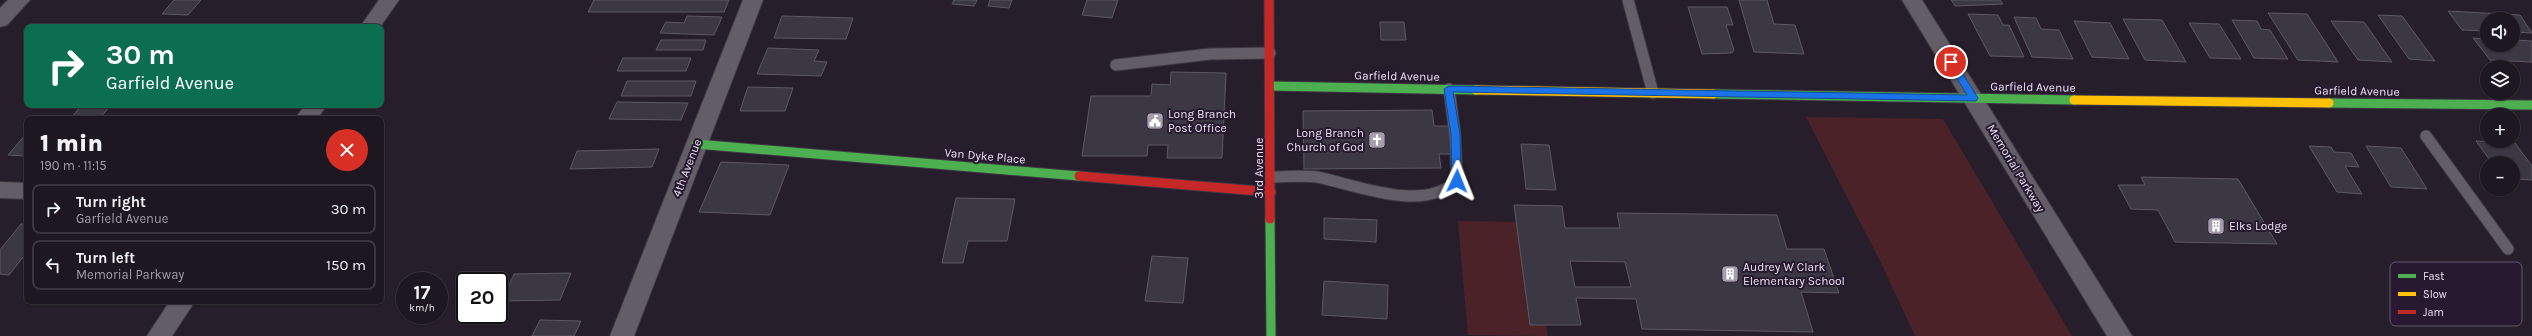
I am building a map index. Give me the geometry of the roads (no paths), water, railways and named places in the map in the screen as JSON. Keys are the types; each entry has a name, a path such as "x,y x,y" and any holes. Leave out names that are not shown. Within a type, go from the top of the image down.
{"street":[{"path":"0,20 20,0"},
{"path":"372,24 389,0"},
{"name":"4th Avenue","path":"622,336 753,0"},
{"name":"3rd Avenue","path":"1270,0 1271,336"},
{"name":"Memorial Parkway","path":"1912,0 2120,336"},
{"name":"Garfield Avenue","path":"1270,86 1973,98 2532,105"},
{"name":"Van Dyke Place","path":"696,144 1271,192"},
{"path":"0,190 24,191"},
{"path":"159,336 181,304"}],"lane":[{"path":"1628,0 1653,93"},
{"path":"1116,64 1210,54 1270,53"},
{"path":"1271,177 1316,177 1376,193 1415,195 1447,190 1457,181 1458,166 1449,89"},
{"path":"2426,136 2508,249"}],"place":[{"name":"Long Branch Post Office","path":"1155,121"},
{"name":"Long Branch Church of God","path":"1377,140"},
{"name":"Elks Lodge","path":"2216,226"},
{"name":"Audrey W Clark Elementary School","path":"1730,274"}]}
